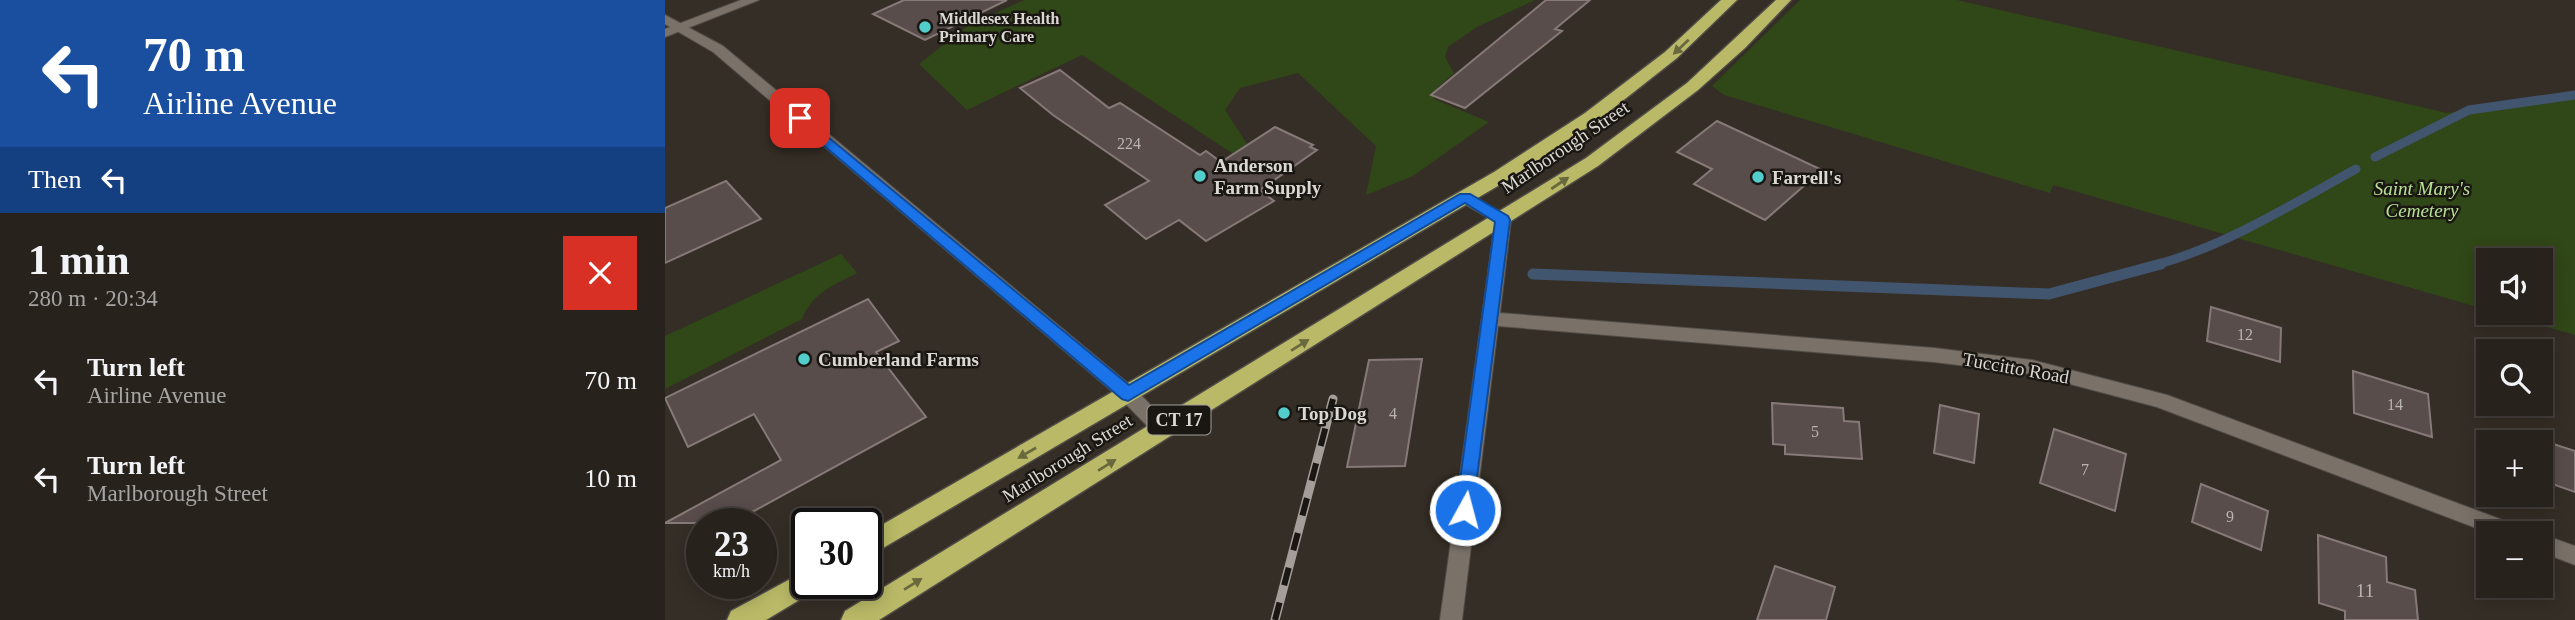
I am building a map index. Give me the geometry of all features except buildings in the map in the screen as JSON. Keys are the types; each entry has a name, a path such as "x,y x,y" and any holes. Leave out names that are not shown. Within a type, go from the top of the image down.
{"highway":[{"name":"Marlborough Street","path":"882,538 1465,197 1591,117 1671,55 1730,0"},
{"name":"Marlborough Street","path":"855,620 1503,220 1631,136 1712,70 1784,0"},
{"path":"741,620 791,591"}],"street":[{"path":"673,30 753,0"},
{"path":"665,19 673,30 718,49 1128,394 1163,430"},
{"path":"1451,620 1503,220 1465,197"},
{"name":"Tuccitto Road","path":"1490,319 1920,353 2032,367 2160,400 2482,521"},
{"path":"2553,547 2575,555"}],"green space":[{"path":"1024,0 1535,0 1477,27 1448,47 1445,57 1454,73 1437,88 1434,99 1489,122 1413,176 1366,195 1376,146 1298,73 1240,88 1225,110 1247,144 1235,155 1082,55 967,110 919,64 969,25"},
{"name":"Saint Mary's Cemetery","path":"1800,0 1957,0 2447,113 2575,95 2575,335 2540,325 2553,325 2553,248 2476,248 2476,307 2053,185 2050,193 1724,95 1712,86"},
{"path":"841,254 857,273 818,296 802,319 665,389 665,336"}],"waterway":[{"path":"2375,157 2469,110 2575,95"},
{"path":"2155,265 2233,236 2356,169"},
{"path":"1533,274 2049,294 2161,264"}],"railway":[{"path":"1275,620 1333,399"}],"place":[{"name":"Middlesex Health Primary Care","path":"925,27"},
{"name":"Anderson Farm Supply","path":"1200,176"},
{"name":"Farrell's","path":"1758,177"},
{"name":"Cumberland Farms","path":"804,359"},
{"name":"Top Dog","path":"1284,413"}],"route":[{"path":"800,118 1128,394 1465,197 1484,208 1503,220 1465,510"}]}
